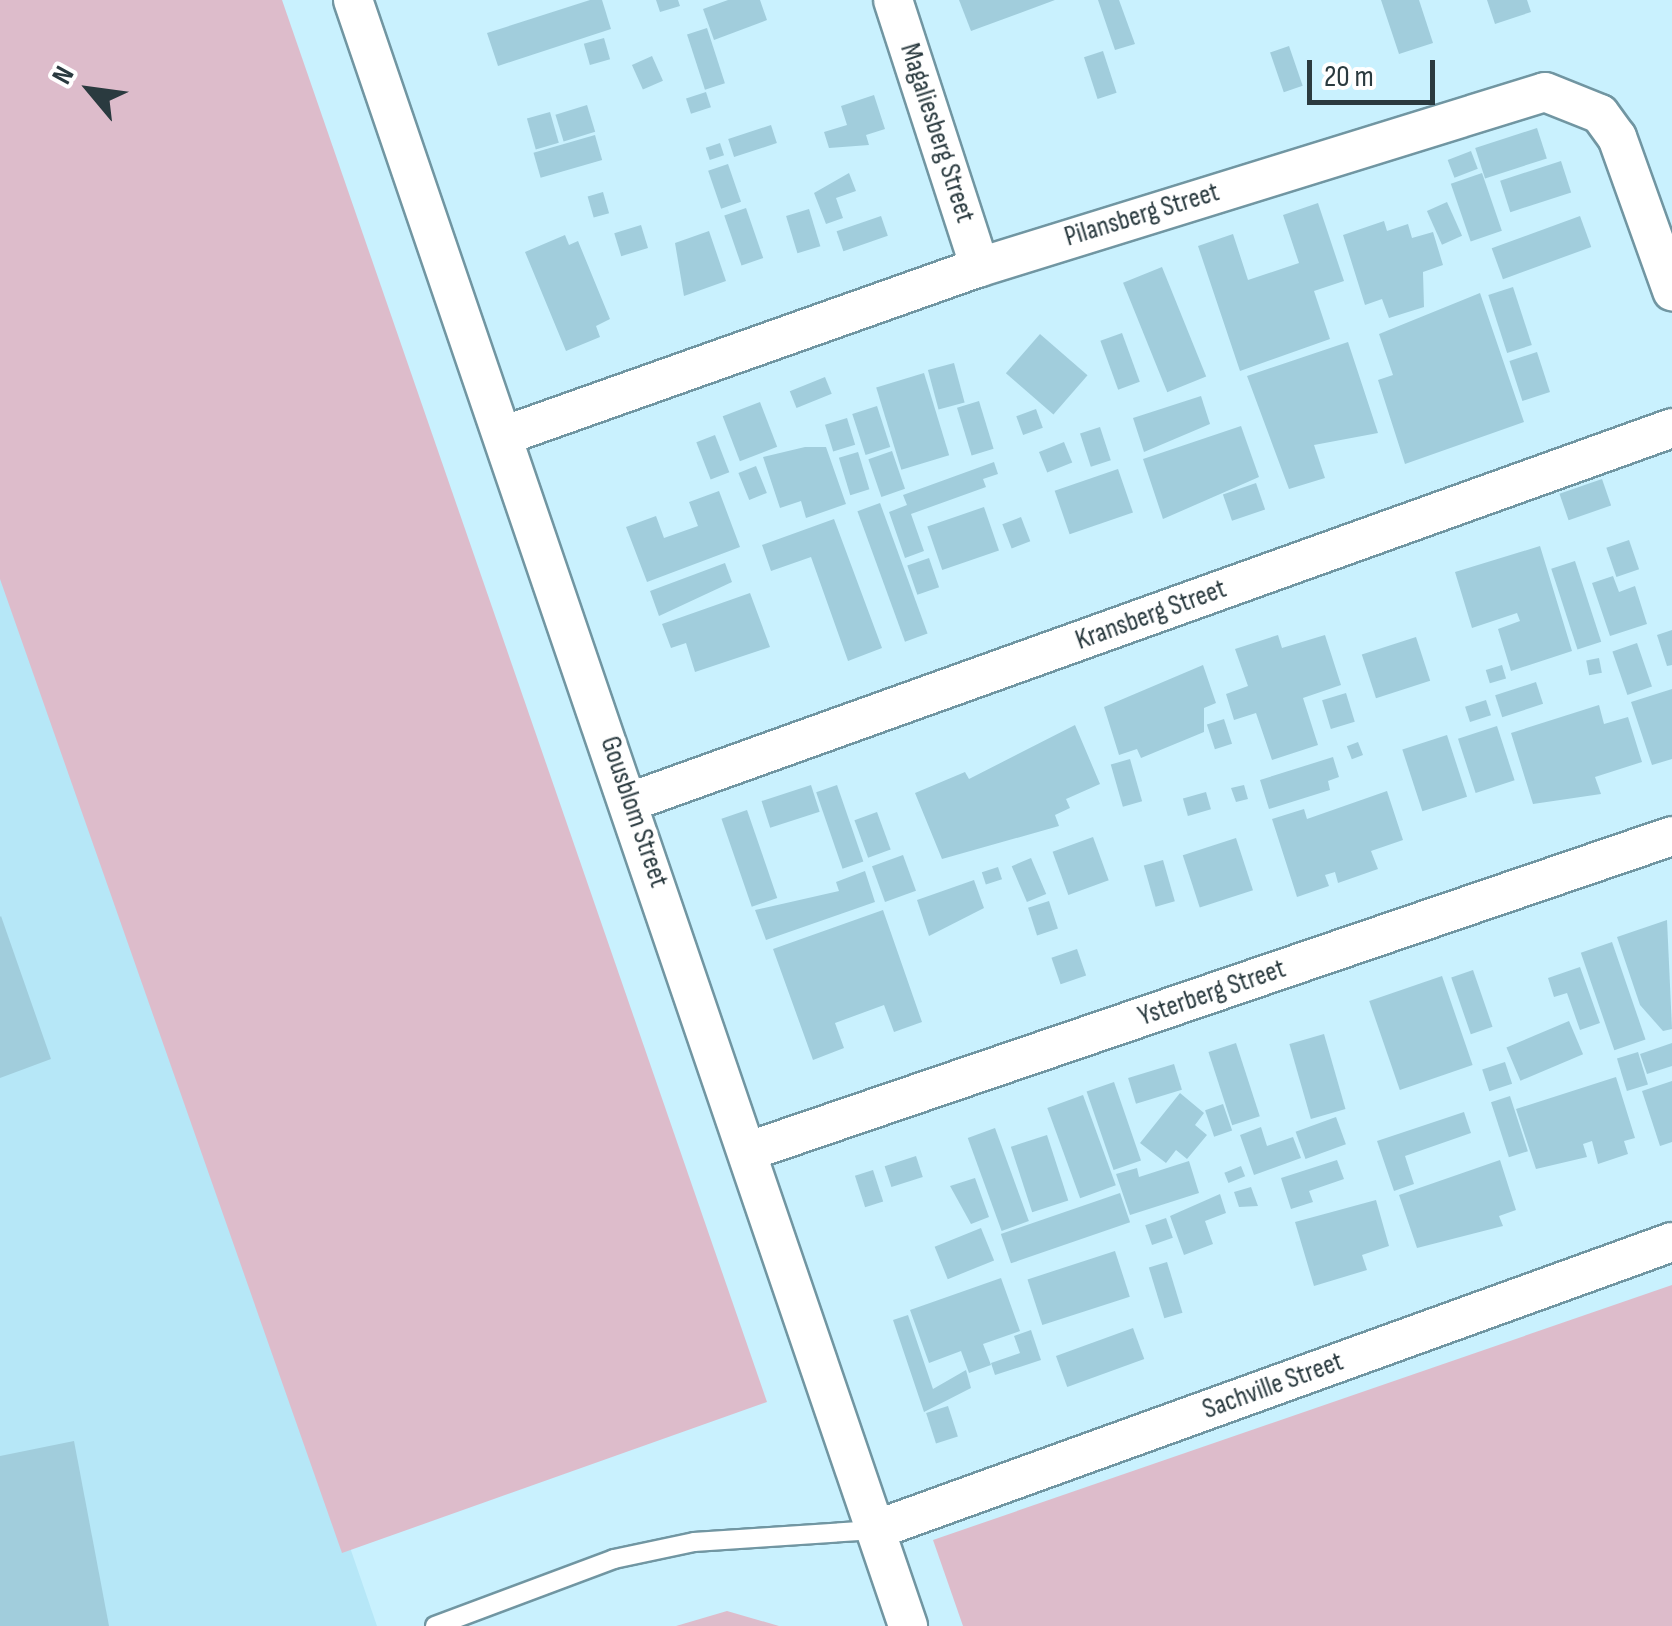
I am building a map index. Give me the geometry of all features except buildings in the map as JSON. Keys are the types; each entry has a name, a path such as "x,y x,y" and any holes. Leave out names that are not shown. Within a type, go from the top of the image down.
{"street":[{"name":"Gousblom Street","path":"353,0 752,1150 908,1626"},
{"name":"Magaliesberg Street","path":"894,0 980,267"},
{"name":"Pilansberg Street","path":"506,435 980,267 1545,92 1600,114 1617,137 1672,291"},
{"name":"Kransberg Street","path":"630,802 1672,428"},
{"name":"Ysterberg Street","path":"752,1150 1672,836"},
{"name":"Sachville Street","path":"875,1530 1672,1242"}],"lane":[{"path":"435,1626 614,1559 694,1542 875,1530"}],"shaded area":[{"path":"0,0 282,0 767,1402 342,1553 0,579"},
{"path":"0,528 377,1626 0,1626"},
{"path":"1672,1285 1672,1626 963,1626 933,1540"},
{"path":"727,1611 779,1626 676,1626"}]}
